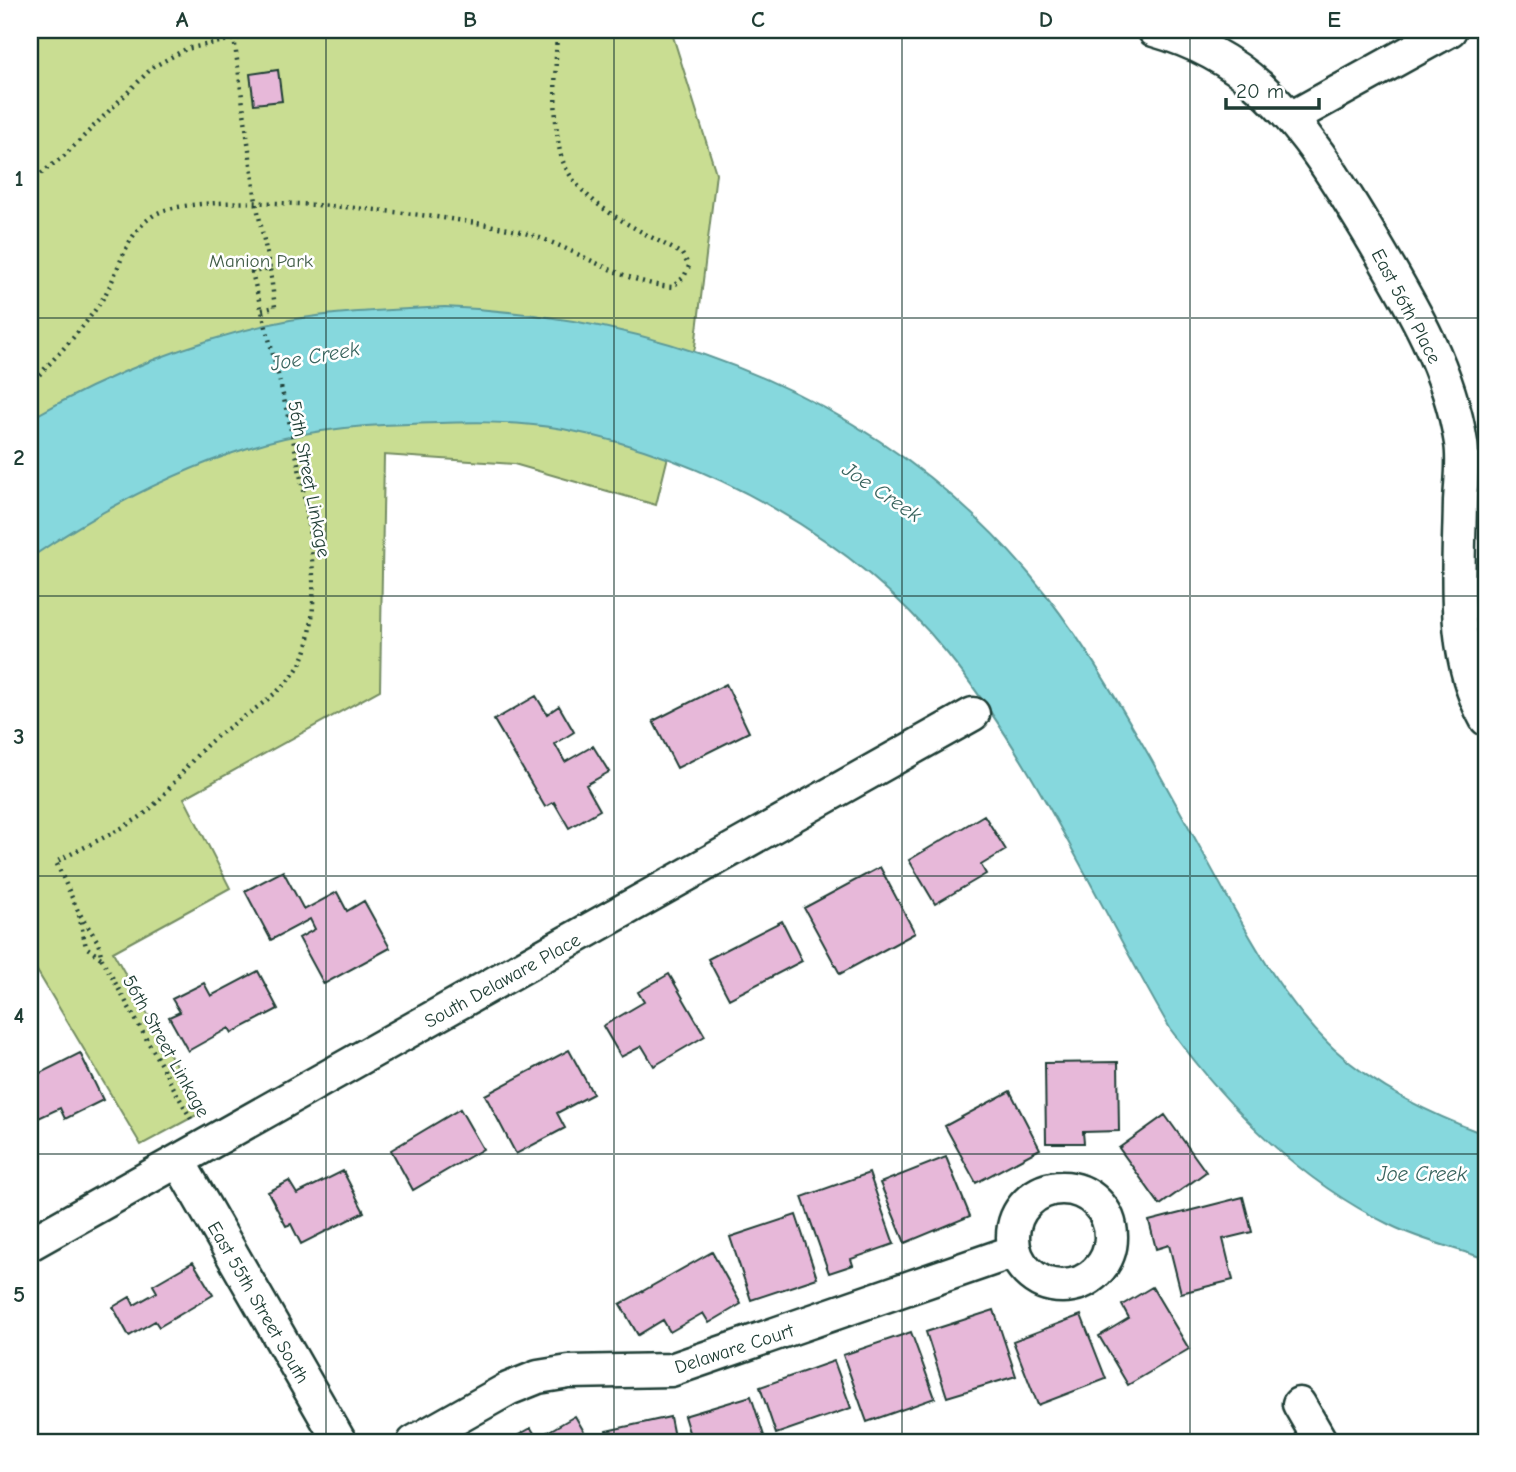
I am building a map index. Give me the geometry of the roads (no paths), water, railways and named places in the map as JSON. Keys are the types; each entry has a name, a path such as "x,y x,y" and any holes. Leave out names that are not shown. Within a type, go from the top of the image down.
{"street":[{"name":"East 56th Place","path":"1154,30 1185,39 1223,59 1259,86 1291,118 1323,158 1409,302 1433,349 1451,396 1473,501 1457,592 1469,673 1486,719"},
{"path":"1291,118 1450,30"},
{"name":"South Delaware Place","path":"30,1244 973,714"},
{"name":"East 55th Street South","path":"179,1162 340,1442"},
{"name":"Delaware Court","path":"414,1442 508,1389 538,1377 569,1372 649,1372 683,1367 1015,1251"},
{"path":"1299,1404 1321,1442"}],"water":[{"name":"Joe Creek","path":"445,307 528,314 610,328 690,350 766,379 839,416 908,461 972,514 1030,575 1090,657 1143,745 1248,934 1302,1014 1334,1049 1386,1088 1425,1109 1486,1135 1486,1259 1413,1235 1357,1207 1296,1165 1242,1115 1171,1030 1038,788 1010,741 947,653 910,612 868,573 823,539 774,508 723,482 671,460 617,442 544,426 467,422 350,427 270,441 192,468 136,494 82,524 30,558 30,419 123,372 222,336 309,317"}],"park label":[{"name":"Manion Park","path":"261,260"}]}
